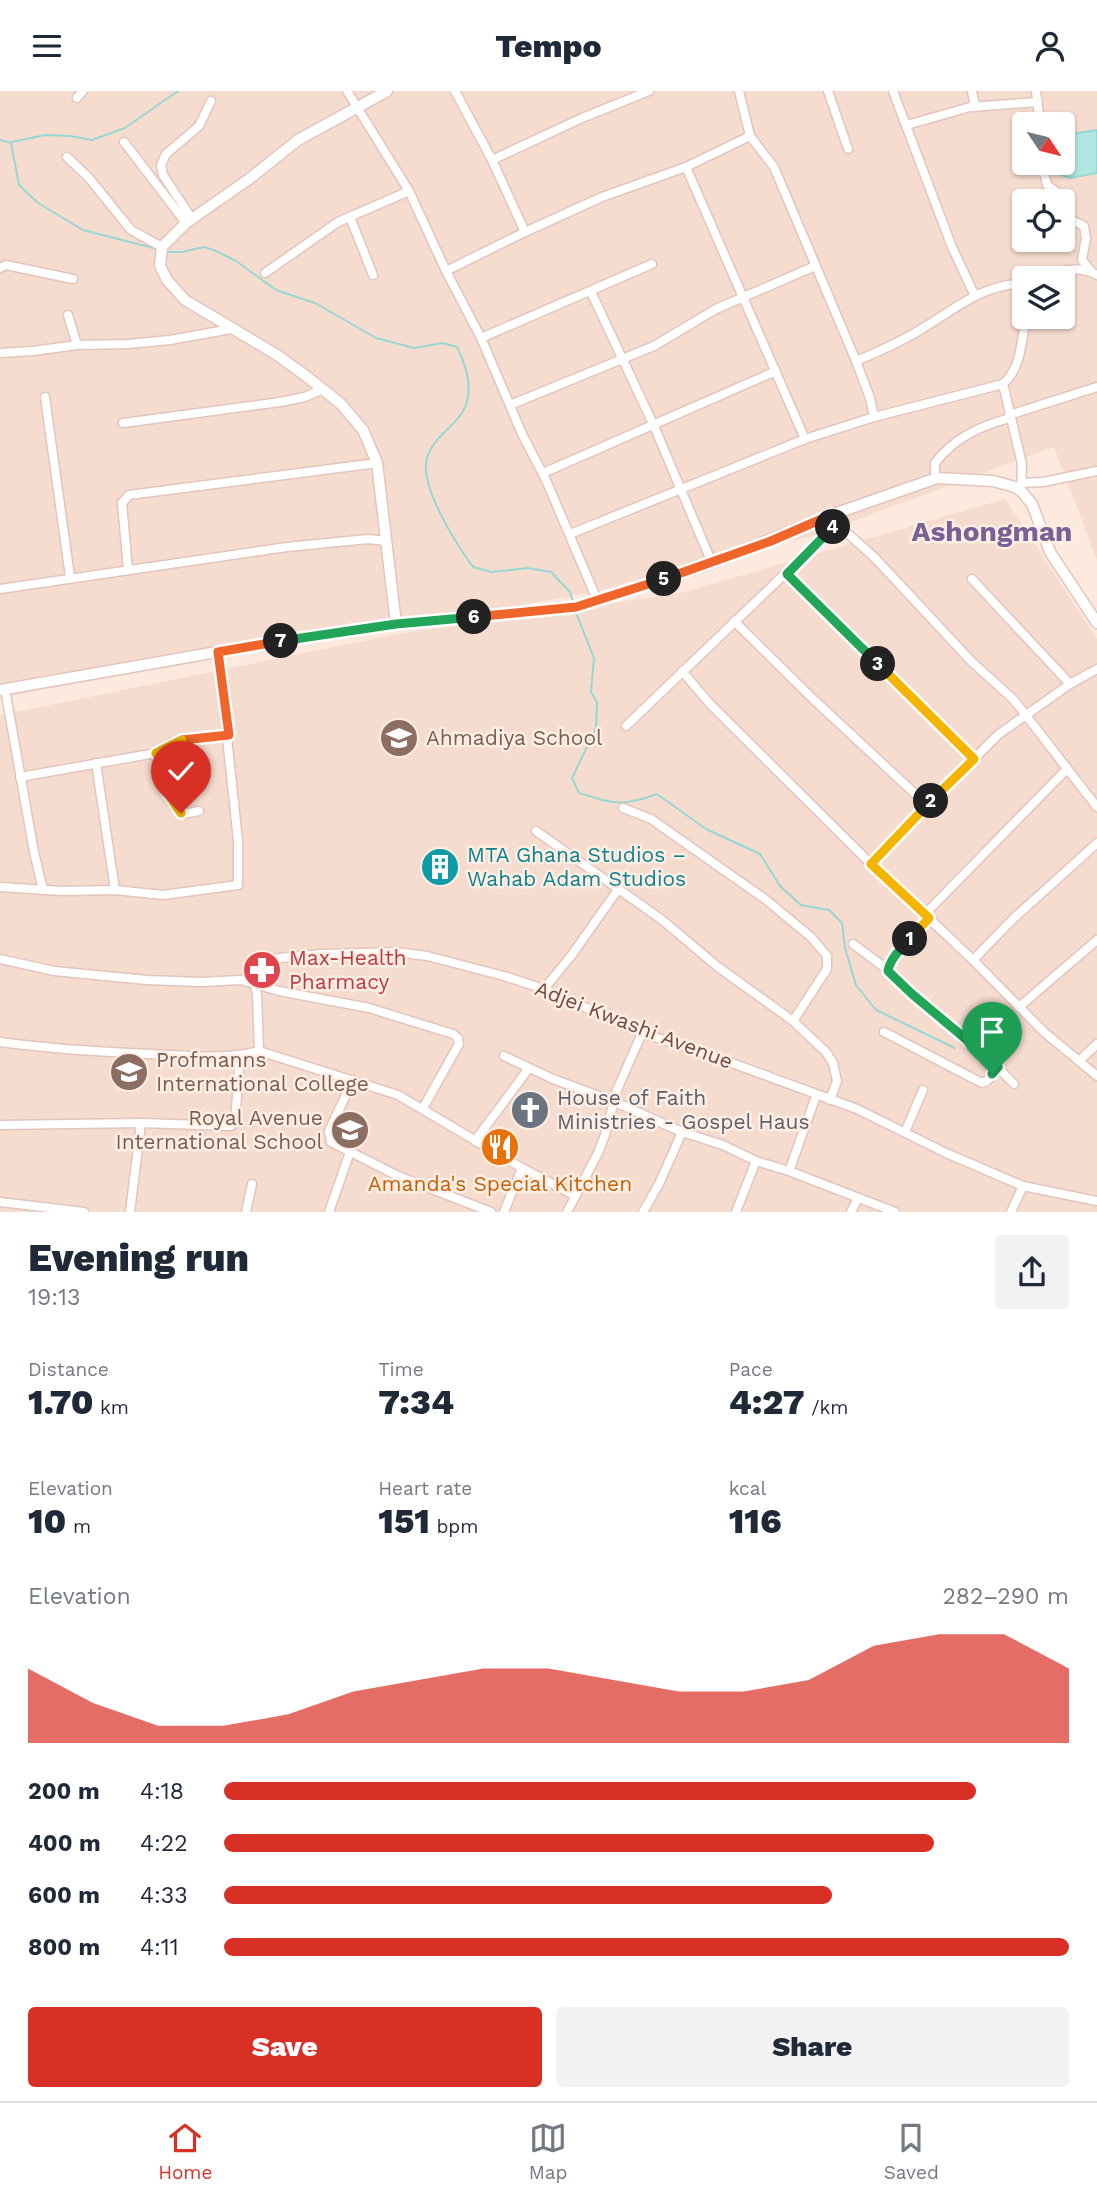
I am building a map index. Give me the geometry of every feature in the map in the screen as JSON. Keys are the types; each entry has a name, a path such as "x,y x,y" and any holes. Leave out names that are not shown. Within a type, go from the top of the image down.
{"street":[{"path":"347,91 409,191 481,338 598,602"},
{"path":"387,91 298,141 189,221 162,247 160,265 173,289 191,305 277,355 323,389 358,423 369,439 377,463 396,624"},
{"path":"455,91 492,160 525,232"},
{"path":"492,160 582,118 649,91"},
{"path":"739,91 750,136 774,167 856,361 874,417"},
{"path":"828,91 848,149"},
{"path":"893,91 952,247 974,294"},
{"path":"972,91 975,107"},
{"path":"1036,91 1039,112"},
{"path":"189,221 163,175 161,165 166,154 200,126 211,100"},
{"path":"907,125 975,107 1038,101"},
{"path":"446,271 602,197 686,167 750,136"},
{"path":"124,142 189,221"},
{"path":"67,157 89,178 131,230 162,247"},
{"path":"686,167 805,439"},
{"path":"265,272 338,222 409,191"},
{"path":"350,217 373,275"},
{"path":"1075,222 1084,226 1086,238 1082,260 1094,274"},
{"path":"481,338 652,264"},
{"path":"0,268 6,265 73,279"},
{"path":"510,405 654,346 716,309 815,266"},
{"path":"1075,269 1094,274"},
{"path":"856,361 914,333 974,294 1012,284"},
{"path":"591,292 654,426 712,563"},
{"path":"68,315 77,345"},
{"path":"0,353 77,345 170,340 231,329"},
{"path":"570,534 805,439 874,417 1003,384 1010,378 1018,363 1024,329"},
{"path":"543,473 776,371"},
{"path":"1003,384 1022,464 1022,487 1032,504 1050,552 1097,622"},
{"path":"934,479 935,463 961,438 984,426 1097,387"},
{"path":"123,423 280,402 305,397 323,389"},
{"path":"45,397 71,577"},
{"path":"128,570 122,503 129,495 377,463"},
{"path":"43,890 2,689 396,624 549,611 598,602 834,519 934,479 970,479 1022,487 1097,471"},
{"path":"626,726 734,621 787,574 834,519"},
{"path":"834,519 1026,715 1097,807"},
{"path":"0,589 286,547 368,539 387,541"},
{"path":"787,574 974,759"},
{"path":"972,579 1070,684"},
{"path":"734,621 927,805"},
{"path":"0,887 115,890 163,895 238,885 240,860 229,735 218,652"},
{"path":"871,864 999,734 1070,684 1097,669"},
{"path":"682,671 710,704 871,864 973,960 1044,1032 1097,1076"},
{"path":"20,777 156,753 178,741 229,735"},
{"path":"156,753 161,760 171,801 183,814 199,811"},
{"path":"96,763 115,890"},
{"path":"888,971 894,957 927,916 1067,769"},
{"path":"623,808 651,819 765,899 811,937 827,955 827,969 793,1021"},
{"path":"536,831 661,919 763,1001 793,1021 826,1052 833,1063 837,1081 830,1100"},
{"path":"973,960 1013,919 1097,843"},
{"path":"544,989 619,888"},
{"path":"1019,1007 1097,940"},
{"path":"853,944 962,1034 992,1074 1014,1084"},
{"name":"Adjei Kwashi Avenue","path":"254,985 250,961 321,954 396,952 427,956 544,989 642,1033 857,1109 946,1153 1023,1186 1088,1200"},
{"path":"0,959 79,974 177,982 241,980 254,985 369,1008 453,1034 458,1038 459,1044 423,1108"},
{"path":"254,985 257,995 259,1051"},
{"path":"884,1031 982,1083 992,1074"},
{"path":"567,1212 598,1153 620,1082 642,1033"},
{"path":"0,1042 94,1052 240,1056 259,1051 398,1095 522,1168 574,1195"},
{"path":"1080,1060 1097,1044"},
{"path":"0,1125 233,1124 240,1056"},
{"path":"504,1056 681,1132 723,1145 756,1161 895,1212"},
{"path":"475,1141 529,1068"},
{"path":"353,1080 329,1131 331,1142 398,1176 491,1212"},
{"path":"905,1132 923,1090"},
{"path":"789,1171 816,1095"},
{"path":"130,1212 141,1123"},
{"path":"642,1212 659,1184 681,1132"},
{"path":"329,1212 350,1152"},
{"path":"736,1212 756,1161"},
{"path":"504,1212 522,1168"},
{"path":"246,1212 252,1184"},
{"path":"1011,1212 1023,1186"},
{"path":"851,1212 858,1198"},
{"path":"0,1202 84,1212"}],"shaded area":[{"path":"0,91 1097,91 1097,560 1054,447 812,536 699,562 600,591 0,697"},
{"path":"1005,499 1097,639 1097,1212 0,1212 0,715 398,634 681,593"}],"water":[{"path":"1097,130 1097,173 1070,178 1061,175 1075,175 1075,133"}],"waterway":[{"path":"12,142 45,135 92,140 125,128 178,91"},
{"path":"0,140 11,143 19,185 38,203 83,230 157,249"},
{"path":"165,252 182,252 204,247 236,261 276,290 315,303 376,338 414,348 443,343 457,347 468,380 466,405 431,449 426,467 428,481 440,513 473,567 492,572 528,568 551,572 570,592 573,602"},
{"path":"575,610 594,658 591,692 597,702 596,728 572,778 579,793 618,803 657,794 706,829 760,854 780,886 801,905 829,910 842,923 845,948 856,985 876,1010 955,1048"}],"place":[{"name":"Ahmadiya School","path":"399,738"},
{"name":"MTA Ghana Studios – Wahab Adam Studios","path":"440,867"},
{"name":"Max-Health Pharmacy","path":"262,970"},
{"name":"Profmanns International College","path":"129,1072"},
{"name":"House of Faith Ministries - Gospel Haus","path":"530,1110"},
{"name":"Royal Avenue International School","path":"350,1130"},
{"name":"Amanda's Special Kitchen","path":"500,1147"}],"district":[{"name":"Ashongman","path":"992,531"}],"route":[{"path":"181,813 167,792 161,760 156,753 178,741 229,735 218,652 396,624 576,607 712,563 831,515 837,524 787,574 974,759 871,864 929,918 894,957 888,971 992,1061 998,1067 992,1074"}]}
